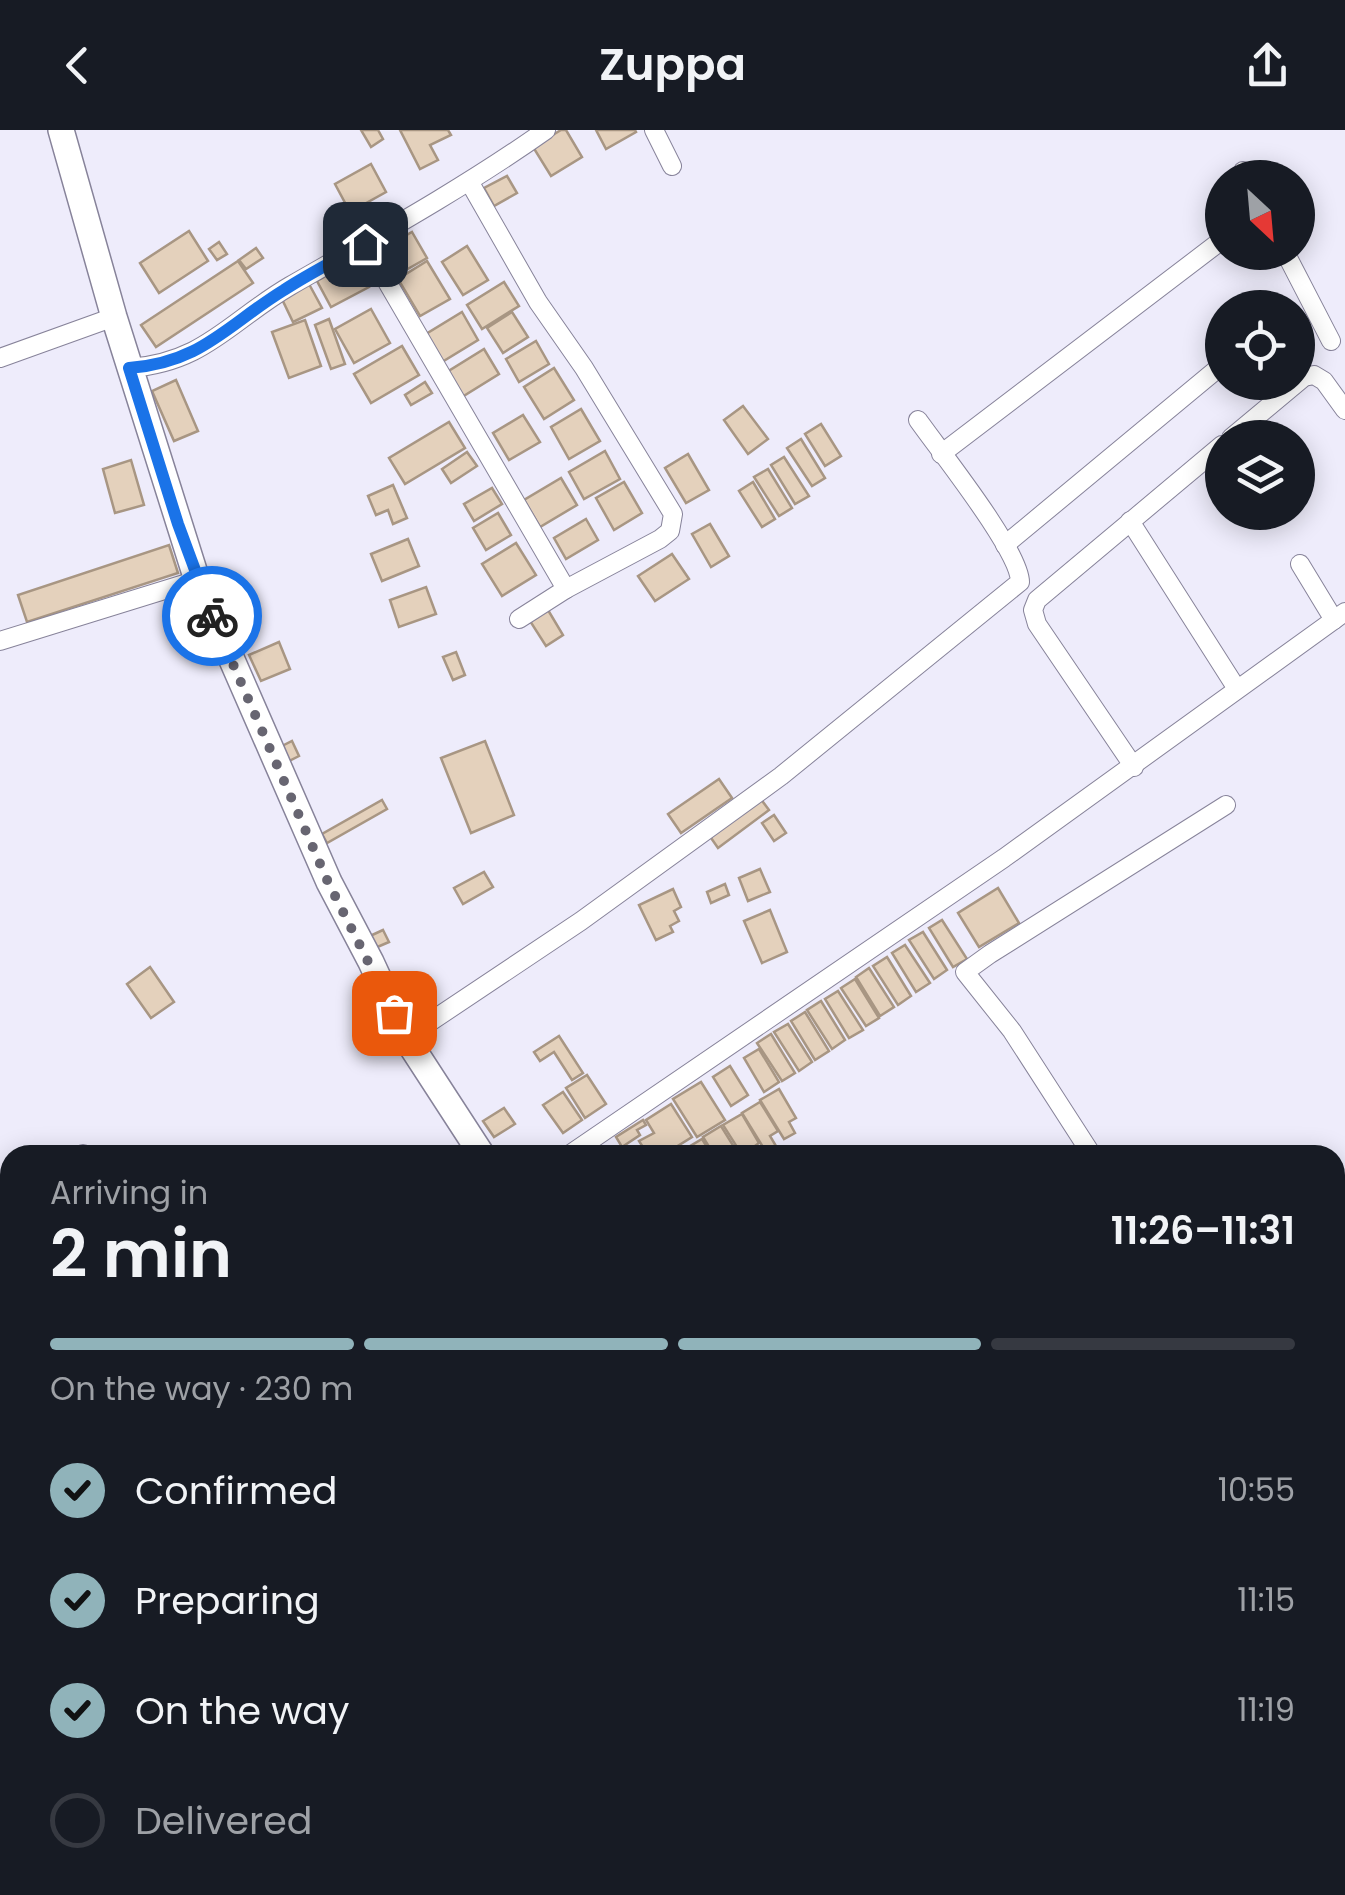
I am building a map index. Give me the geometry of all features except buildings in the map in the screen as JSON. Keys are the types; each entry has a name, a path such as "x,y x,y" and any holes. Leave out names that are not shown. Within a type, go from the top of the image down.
{"main road":[{"path":"61,130 129,368 197,580 328,882 406,1038 468,1145"}],"street":[{"path":"129,368 165,364 196,351 285,289 470,183 546,130"},
{"path":"654,130 672,166"},
{"path":"470,183 538,302 584,368 673,514 670,531 660,539 519,619"},
{"path":"365,244 566,589"},
{"path":"941,454 1205,253"},
{"path":"0,358 114,318"},
{"path":"1315,321 1331,341"},
{"path":"1253,420 1304,377 1314,375 1324,381 1345,410"},
{"path":"1006,545 1205,378"},
{"path":"406,1038 581,921 781,776 1012,592 1020,582 1020,572 1006,545 918,420"},
{"path":"1134,767 1038,624 1033,610 1036,600 1205,458"},
{"path":"1130,521 1237,689"},
{"path":"585,1145 1134,767 1339,616 1300,564"},
{"path":"0,641 197,580"},
{"path":"1086,1145 1012,1031 966,972 1226,805"}],"way so far":[{"path":"212,616 328,882 394,1013"}],"route":[{"path":"212,616 178,524 129,368 165,364 196,351 285,289 365,244"}]}
